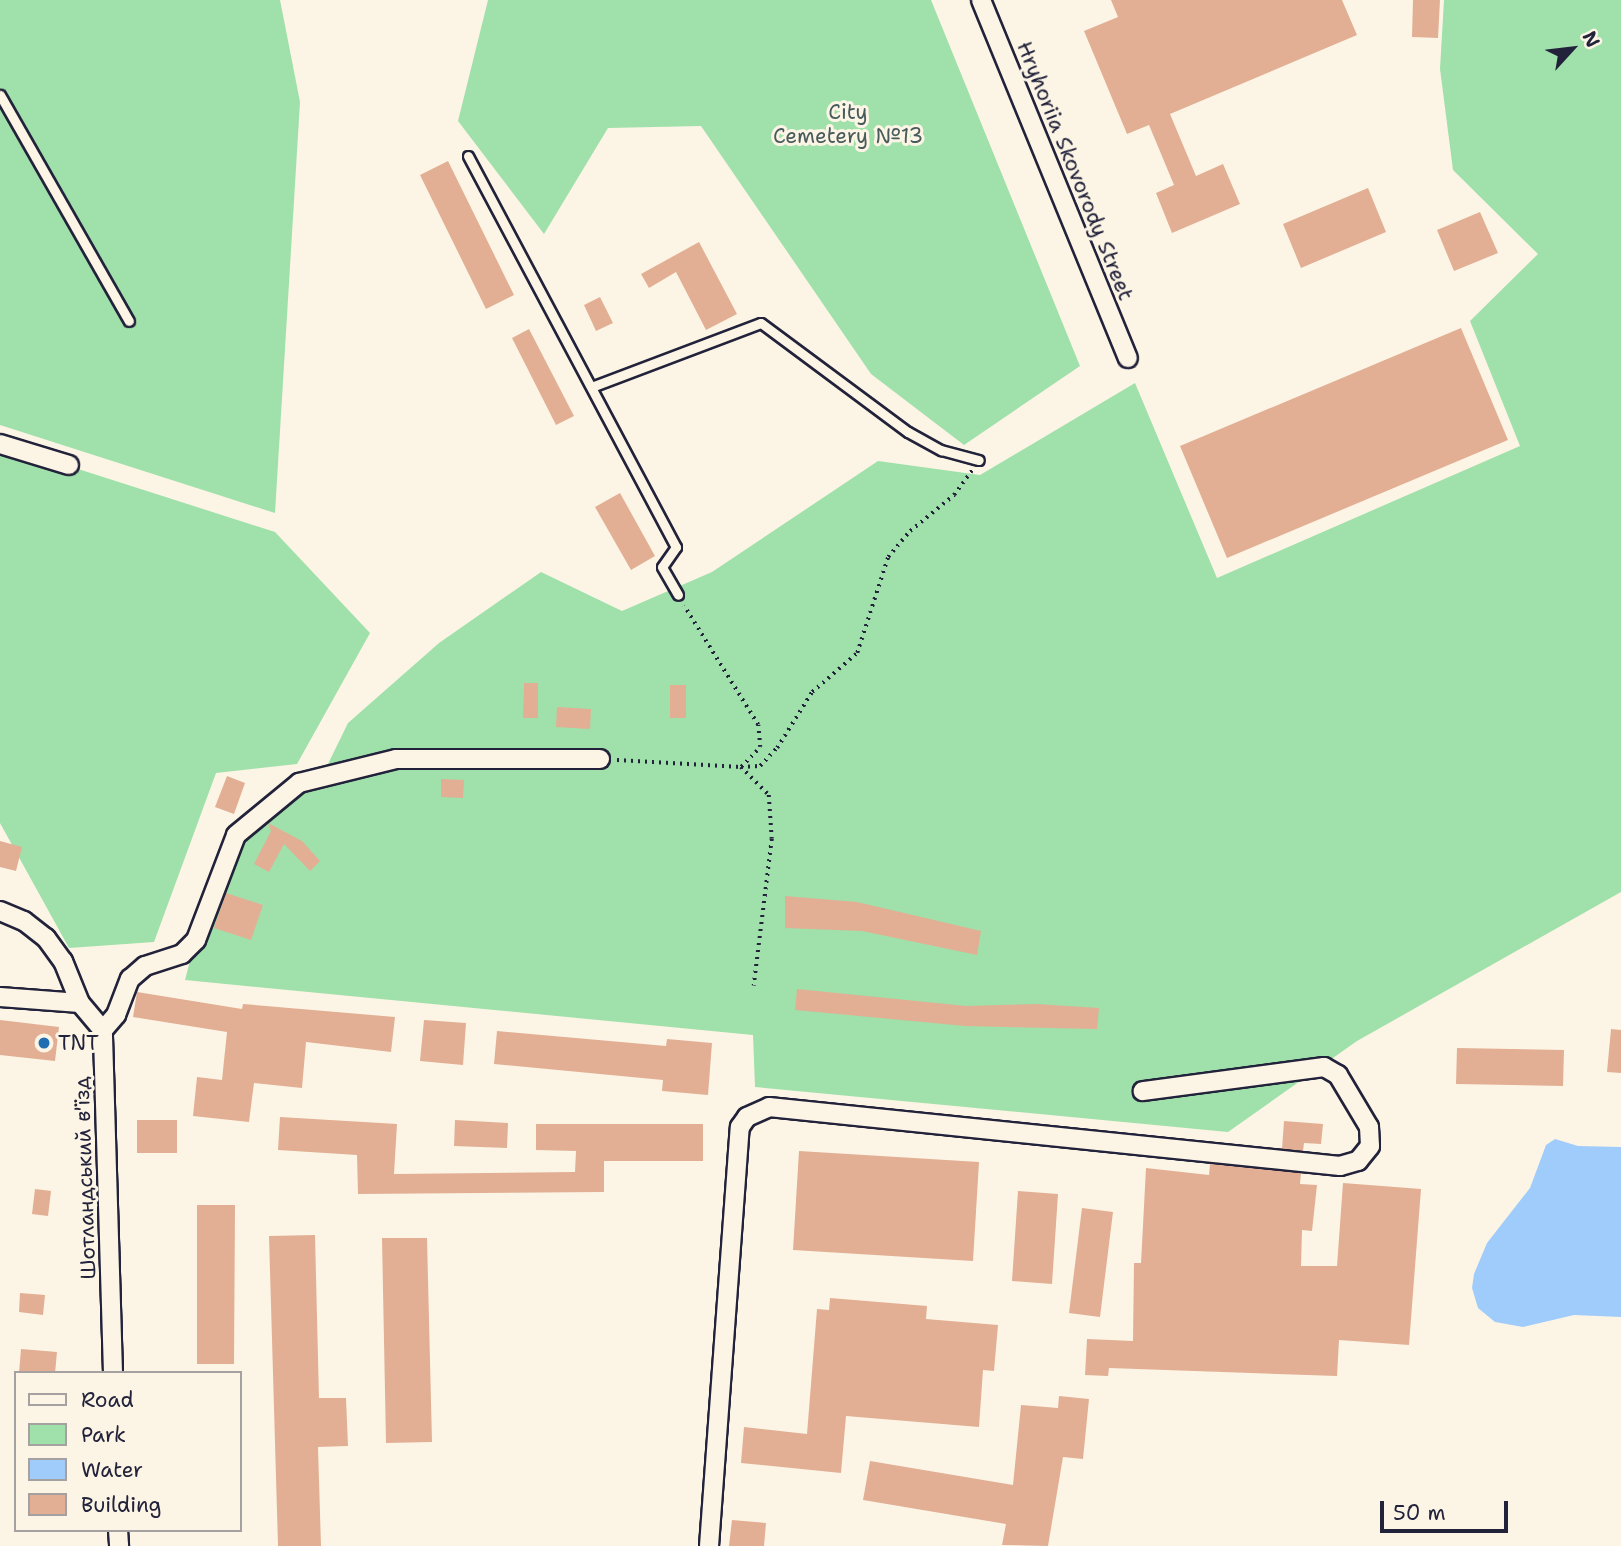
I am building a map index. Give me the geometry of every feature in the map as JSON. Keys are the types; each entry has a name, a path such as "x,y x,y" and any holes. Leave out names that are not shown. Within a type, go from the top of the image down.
{"street":[{"name":"Hryhoriia Skovorody Street","path":"981,0 1128,358"},
{"path":"0,444 69,465"},
{"name":"Шотландський в'їзд","path":"113,1371 103,1030 130,979 145,966 182,954 196,940 236,835 299,783 396,759 600,759"},
{"path":"0,911 24,921 46,938 63,961 80,1003 103,1030"},
{"path":"0,997 80,1003"},
{"path":"709,1546 740,1127 747,1117 769,1107 1339,1166 1358,1161 1370,1146 1364,1119 1338,1076 1324,1067 1143,1091"}],"lane":[{"path":"0,95 129,321"},
{"path":"468,156 570,355 594,386 676,547 662,567 678,595"},
{"path":"594,386 761,323 908,432 979,466"}],"path":[{"path":"600,759 760,766 778,748 812,692 857,653 888,557 910,531 954,495 972,470 979,466"},
{"path":"678,595 758,725 760,747 741,767"},
{"path":"741,767 769,794 772,839 754,986"}],"green space":[{"path":"0,0 280,0 300,102 275,513 0,425"},
{"name":"City Cemetery №13","path":"488,0 931,0 1080,366 964,445 871,374 701,126 608,128 544,234 458,121"},
{"path":"1444,0 1621,0 1621,892 1357,1041 1228,1132 755,1087 753,1035 185,980 217,856 327,766 348,723 439,643 541,572 622,611 712,572 878,461 980,475 1135,383 1217,578 1520,446 1470,321 1538,254 1453,170 1440,69"},
{"path":"0,444 275,532 370,633 297,764 216,773 154,942 69,948 0,823"}],"water":[{"path":"1555,1139 1578,1146 1621,1147 1621,1317 1574,1315 1523,1327 1495,1322 1478,1308 1472,1288 1474,1274 1487,1243 1530,1188 1546,1145"}],"building":[{"path":"1111,0 1342,0 1357,35 1170,114 1196,176 1223,164 1240,204 1172,233 1156,193 1174,185 1149,125 1127,134 1084,31 1118,17"},
{"path":"1413,0 1440,0 1438,38 1412,37"},
{"path":"448,161 514,295 486,309 420,175"},
{"path":"1368,188 1386,232 1301,268 1283,224"},
{"path":"1480,212 1498,253 1454,271 1437,230"},
{"path":"699,242 737,314 706,330 676,272 649,288 641,274"},
{"path":"600,297 613,323 596,331 584,305"},
{"path":"1461,328 1508,440 1227,558 1180,446"},
{"path":"529,329 574,416 556,425 512,338"},
{"path":"620,493 655,556 631,570 595,507"},
{"path":"524,683 538,683 538,718 523,718"},
{"path":"670,685 686,685 686,718 670,718"},
{"path":"557,707 591,709 590,729 556,727"},
{"path":"227,776 245,783 234,814 215,807"},
{"path":"441,779 464,780 463,798 441,797"},
{"path":"268,823 302,841 320,861 310,871 284,844 269,872 254,864 271,831"},
{"path":"0,841 22,847 16,871 0,867"},
{"path":"226,893 263,905 251,940 214,928"},
{"path":"785,896 857,902 981,931 977,955 862,931 785,928"},
{"path":"797,989 966,1006 1036,1004 1099,1008 1097,1029 965,1026 795,1010"},
{"path":"137,992 242,1009 243,1004 395,1017 391,1052 306,1042 302,1088 254,1083 249,1122 193,1116 197,1077 222,1080 227,1032 133,1017"},
{"path":"0,1020 59,1027 55,1061 0,1055"},
{"path":"424,1020 466,1023 463,1065 420,1061"},
{"path":"1611,1029 1621,1030 1621,1073 1607,1072"},
{"path":"497,1031 666,1046 667,1039 712,1043 708,1095 662,1091 663,1080 494,1064"},
{"path":"1457,1048 1564,1050 1563,1086 1456,1084"},
{"path":"280,1117 397,1124 394,1174 575,1172 576,1151 536,1150 536,1124 703,1124 703,1161 604,1161 604,1192 358,1194 357,1155 278,1150"},
{"path":"137,1120 177,1120 177,1153 137,1153"},
{"path":"455,1120 508,1123 507,1148 454,1146"},
{"path":"1284,1121 1323,1124 1321,1144 1304,1143 1303,1151 1282,1149"},
{"path":"799,1151 979,1162 973,1261 793,1250"},
{"path":"1210,1164 1301,1173 1300,1184 1317,1185 1312,1231 1302,1230 1301,1266 1337,1266 1343,1183 1421,1189 1409,1345 1339,1340 1337,1376 1109,1368 1108,1376 1085,1375 1087,1339 1133,1341 1134,1263 1141,1263 1146,1168 1209,1175"},
{"path":"35,1189 51,1191 48,1216 32,1214"},
{"path":"1018,1191 1058,1194 1052,1284 1012,1281"},
{"path":"197,1205 235,1205 234,1364 197,1364"},
{"path":"1082,1208 1113,1212 1100,1317 1069,1313"},
{"path":"315,1235 319,1398 346,1398 348,1446 318,1447 321,1546 278,1546 269,1236"},
{"path":"382,1238 427,1238 432,1442 386,1443"},
{"path":"20,1293 45,1295 43,1315 19,1312"},
{"path":"830,1298 927,1306 926,1319 998,1325 994,1371 983,1370 979,1427 846,1416 841,1473 741,1463 744,1427 807,1434 817,1309 829,1310"},
{"path":"21,1349 57,1352 55,1371 19,1371"},
{"path":"1059,1396 1089,1399 1083,1459 1063,1457 1048,1546 1002,1545 1006,1524 863,1500 870,1461 1013,1485 1021,1405 1058,1408"},
{"path":"732,1520 766,1523 764,1546 729,1546"}],"place":[{"name":"TNT","path":"44,1043"}]}
